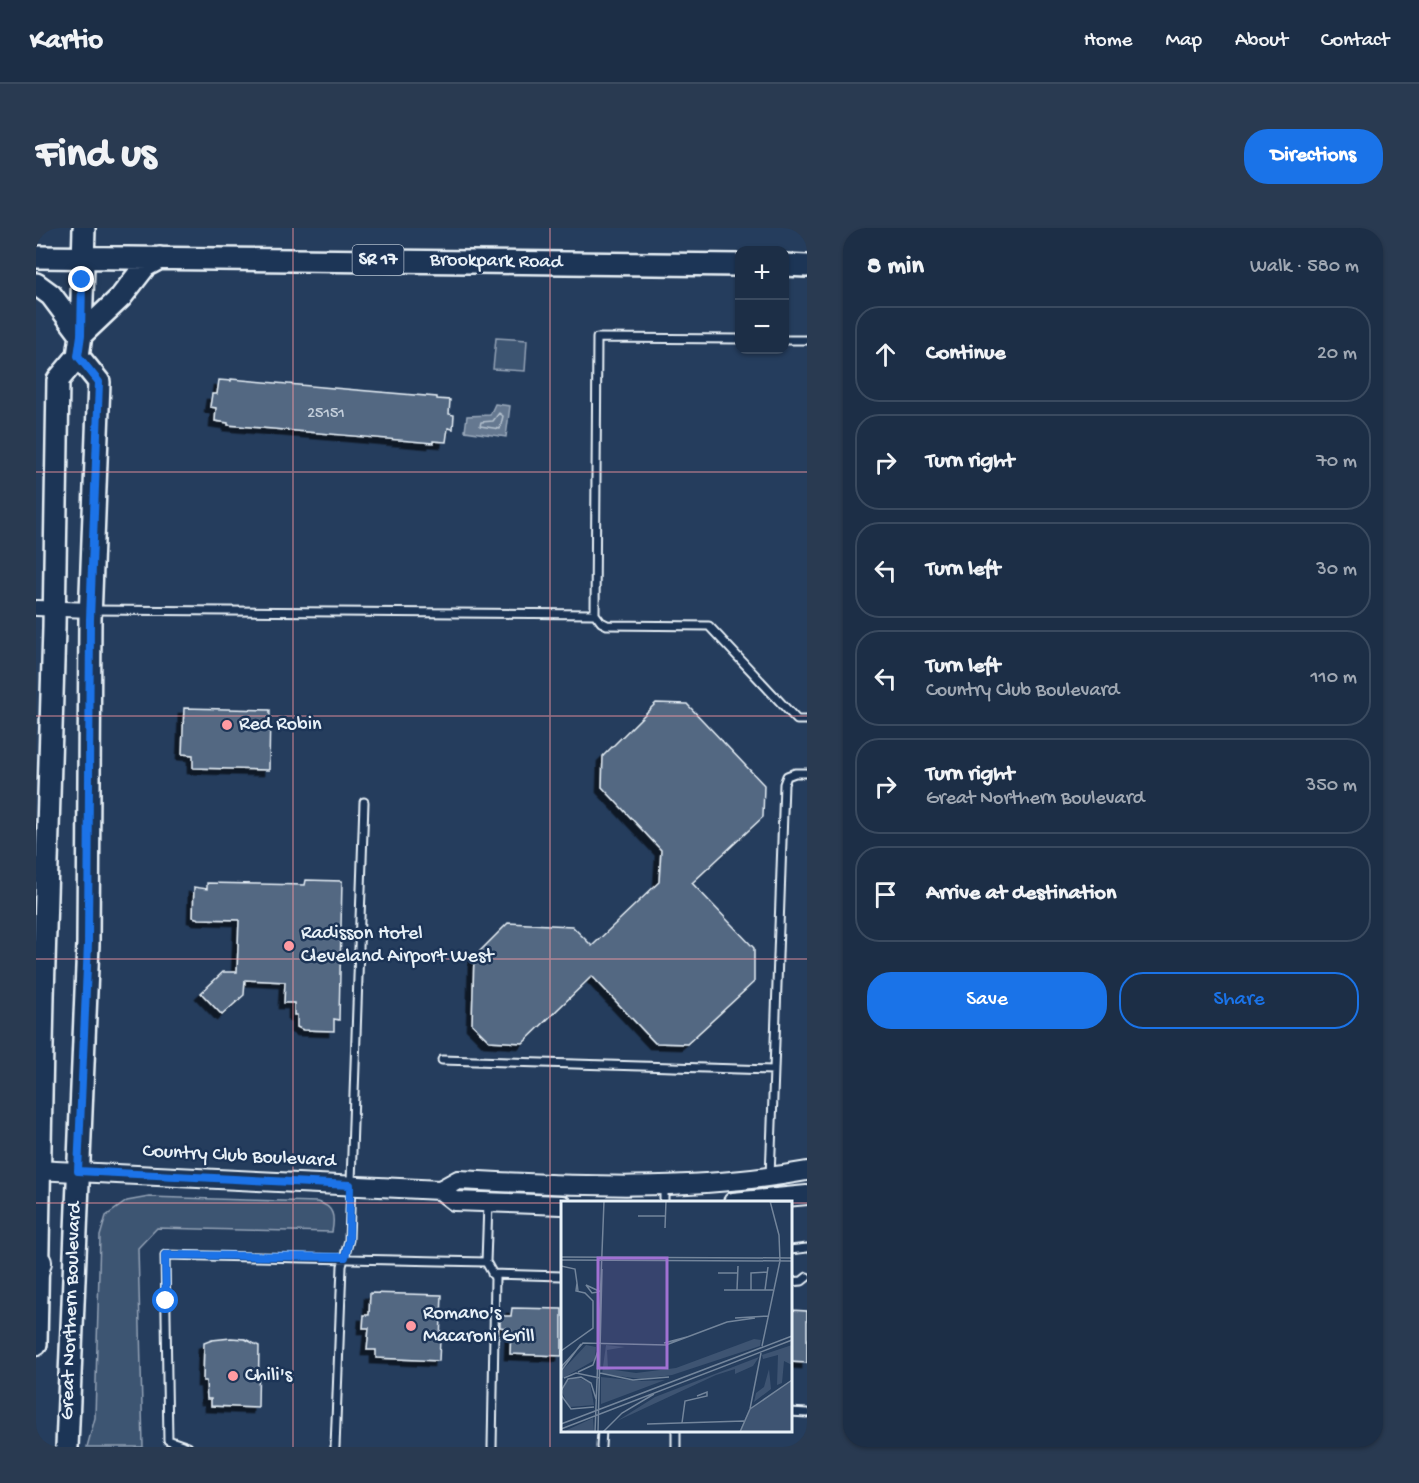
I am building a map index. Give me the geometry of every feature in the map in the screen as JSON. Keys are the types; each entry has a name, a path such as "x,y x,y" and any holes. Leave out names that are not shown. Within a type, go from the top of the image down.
{"main road":[{"path":"78,356 81,335 84,228"},
{"name":"Brookpark Road","path":"36,257 735,265"},
{"path":"81,335 121,297 145,266 160,258"},
{"path":"789,265 807,266"},
{"path":"36,284 51,295 81,335"},
{"name":"Great Northern Boulevard","path":"36,1344 42,609 58,381 78,356 99,382 90,610 88,944 67,1447"}],"street":[{"path":"42,609 90,610"},
{"name":"Country Club Boulevard","path":"38,1170 440,1190 458,1180 616,1187 664,1194 709,1184 807,1171"},
{"name":"Country Club Boulevard","path":"440,1190 454,1201 561,1205"},
{"path":"752,1201 807,1195"}],"lane":[{"path":"735,339 597,338 595,614 601,622 607,625 709,626 797,720 807,720"},
{"path":"789,340 807,340"},
{"path":"90,610 595,614"},
{"path":"770,1177 784,784 786,776 807,773"},
{"path":"335,1447 342,1266 349,1240 364,802"},
{"path":"442,1060 774,1070"},
{"path":"488,1202 486,1262 495,1278 492,1447"},
{"path":"792,1250 807,1248"},
{"path":"188,1447 168,1440 165,1255 345,1257 486,1262"},
{"path":"492,1274 561,1276"},
{"path":"792,1282 801,1281 807,1277"},
{"path":"792,1412 807,1413"},
{"path":"601,1447 602,1432"}],"shaded area":[{"path":"496,338 527,340 525,371 493,369"},
{"path":"149,1197 317,1202 327,1206 332,1213 332,1232 157,1228 138,1248 143,1447 87,1447 95,1418 100,1236 106,1216 127,1201"}],"water":[{"path":"495,404 510,406 506,437 465,431 467,416 490,415"}],"building":[{"path":"231,379 437,397 437,399 450,400 449,414 454,415 453,429 448,428 446,442 433,441 433,443 228,425 228,423 215,421 216,408 210,407 212,394 217,394 219,380 231,381"},
{"path":"656,703 687,704 764,785 763,817 692,883 754,948 754,982 687,1044 655,1043 592,976 523,1043 489,1041 472,1024 474,957 508,923 572,926 592,946 659,882 661,850 602,787 603,756"},
{"name":"Red Robin","path":"184,708 270,710 269,770 193,768 193,755 182,754"},
{"name":"Radisson Hotel Cleveland Airport West","path":"306,880 342,881 339,1020 334,1019 334,1031 303,1030 297,1027 294,1003 284,1003 285,982 245,980 244,995 222,1015 201,993 223,972 237,972 239,920 193,917 194,887 207,889 207,883 305,885"},
{"path":"370,1293 442,1295 439,1361 376,1358 376,1350 367,1350 369,1328 363,1328 364,1315 369,1315"},
{"path":"512,1308 561,1309 561,1356 510,1354 511,1329 500,1327 500,1316 511,1316"},
{"path":"792,1310 807,1311 807,1363 792,1362"},
{"path":"231,1338 245,1339 259,1346 258,1408 211,1406 211,1399 207,1399 206,1381 203,1381 204,1343"}],"place":[{"name":"Red Robin","path":"227,725"},
{"name":"Radisson Hotel Cleveland Airport West","path":"289,946"},
{"name":"Romano's Macaroni Grill","path":"411,1326"},
{"name":"Chili's","path":"233,1376"}],"route":[{"path":"82,280 81,335 78,356 99,382 90,619 88,944 78,1171 256,1182 350,1185 349,1240 345,1257 165,1255 166,1301"}]}
